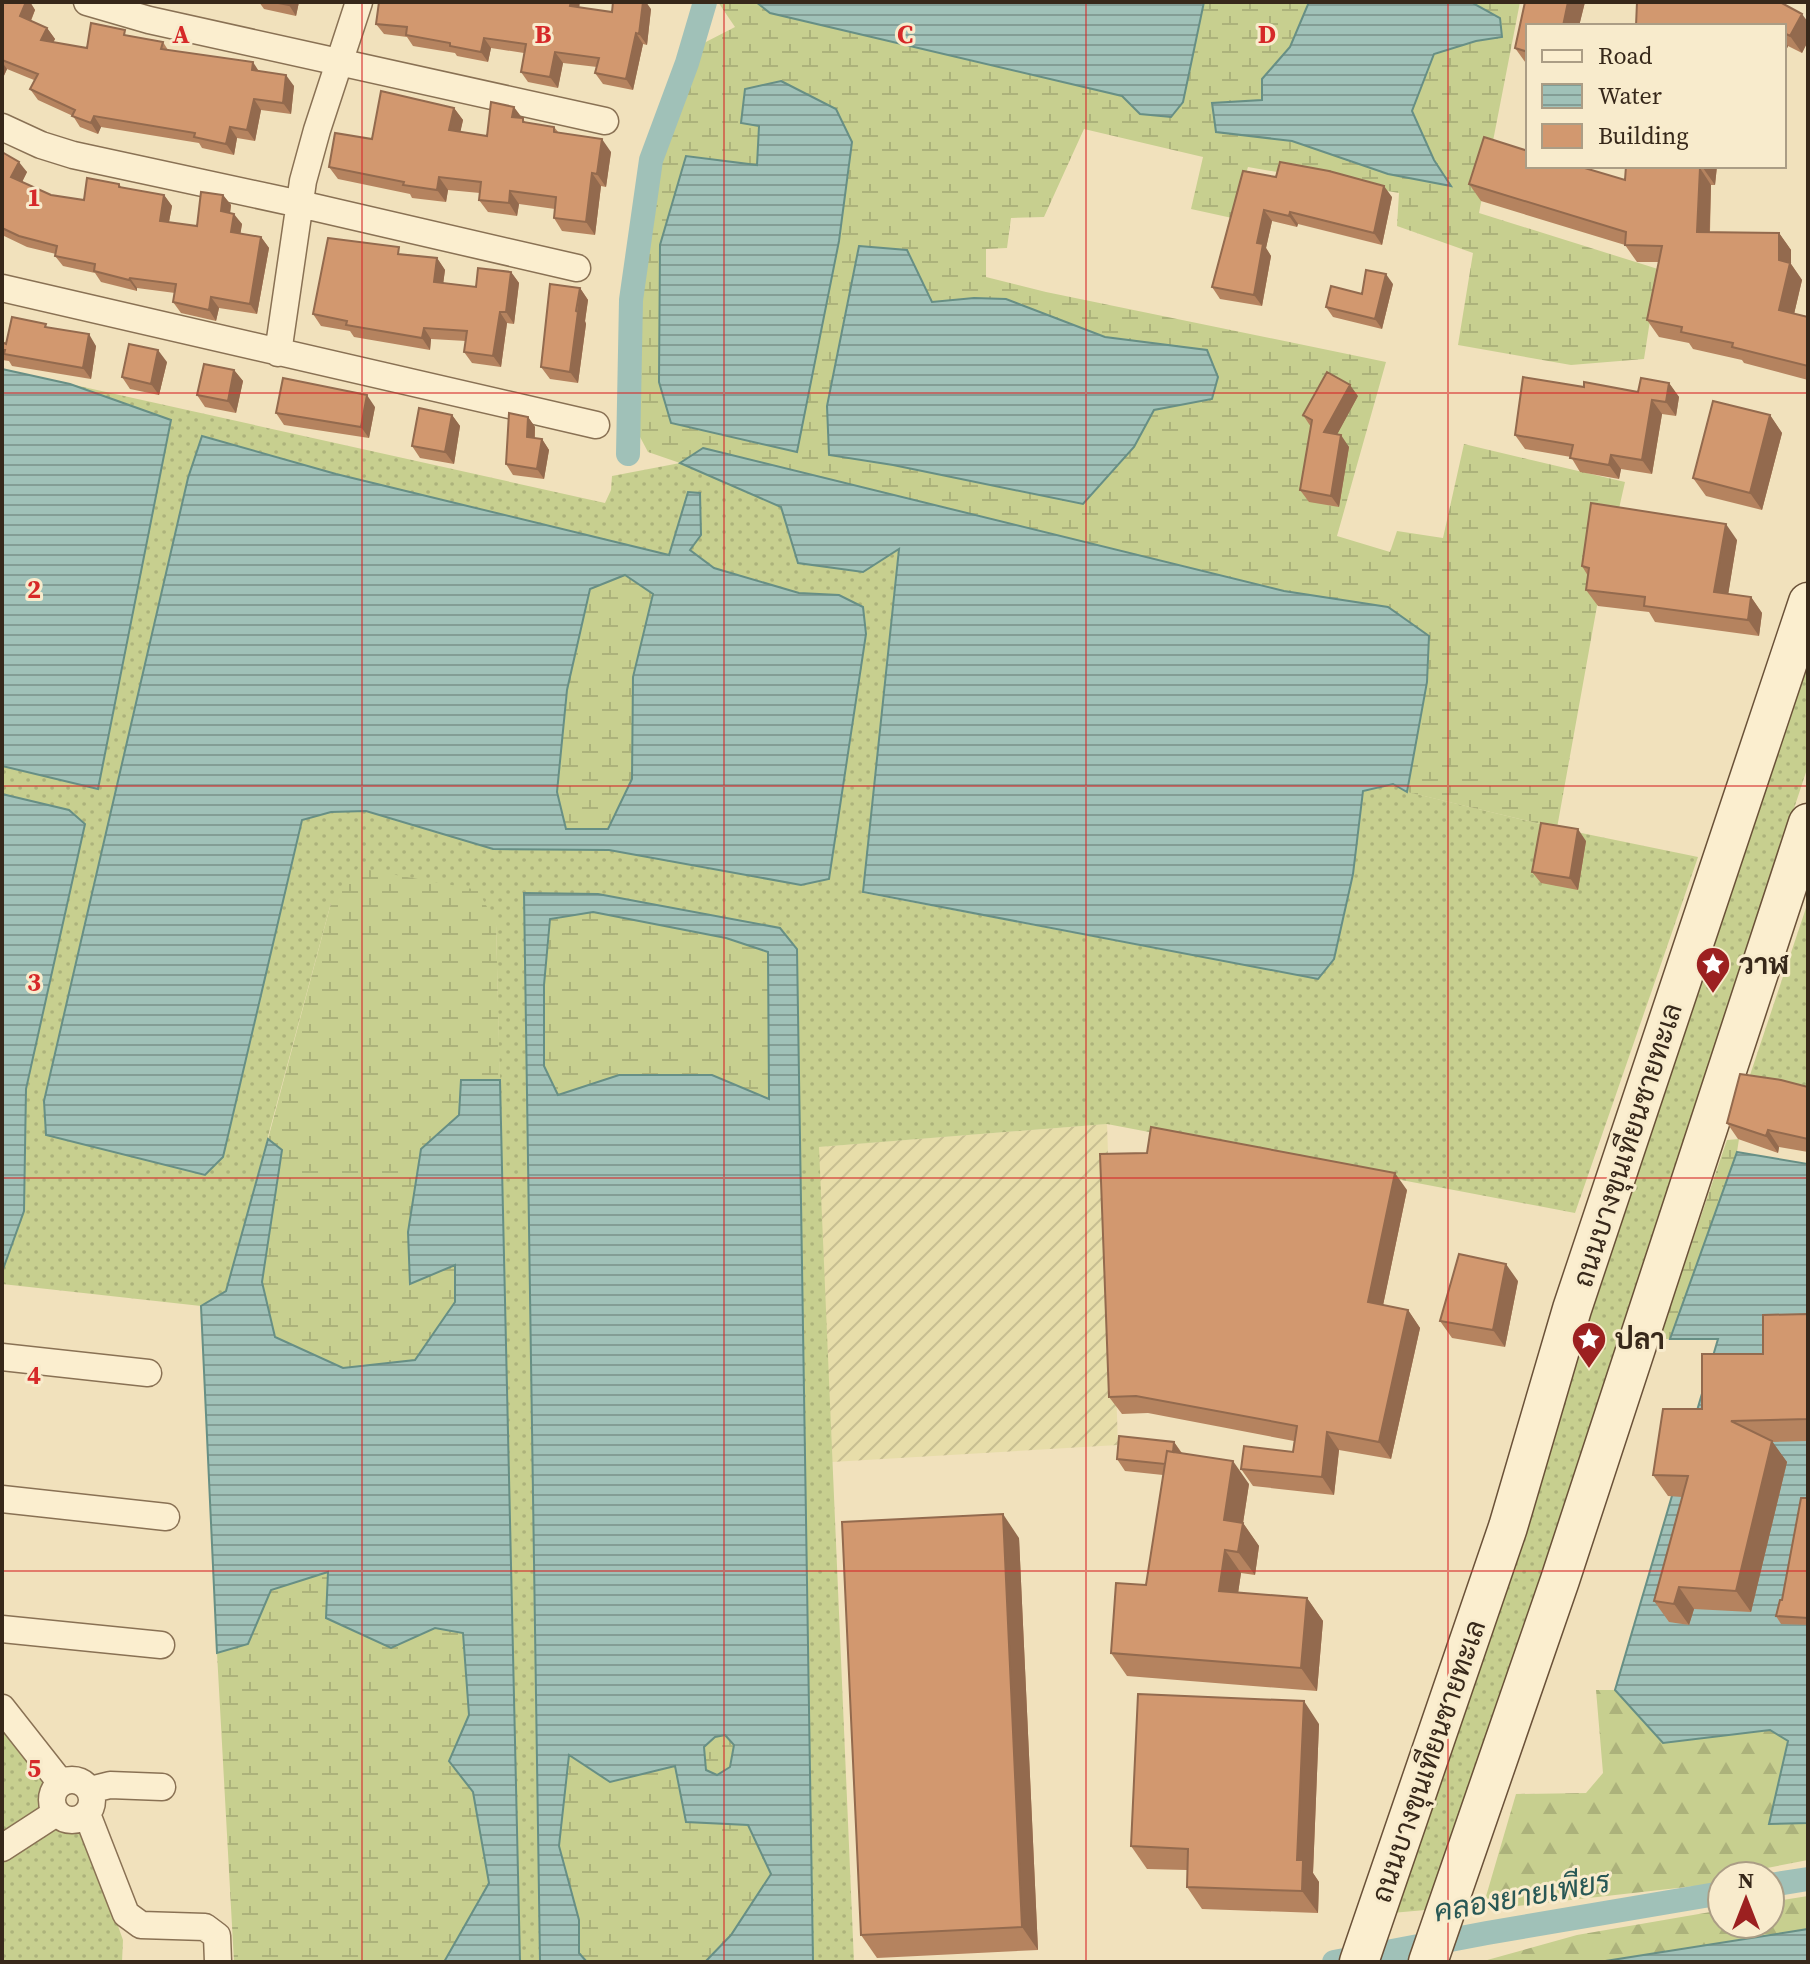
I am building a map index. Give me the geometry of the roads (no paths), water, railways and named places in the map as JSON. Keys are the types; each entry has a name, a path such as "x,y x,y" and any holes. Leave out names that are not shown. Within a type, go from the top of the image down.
{"main road":[{"name":"ถนนบางขุนเทียนชายทะเล","path":"1359,1962 1503,1542 1572,1309 1808,602"},
{"path":"1428,1962 1565,1565 1808,823"}],"street":[{"path":"87,2 134,17 605,121"},
{"path":"278,353 303,181 359,2"},
{"path":"2,127 41,145 73,155 577,268"},
{"path":"2,288 596,425"},
{"path":"2,1357 148,1373"},
{"path":"2,1499 166,1517"},
{"path":"2,1629 161,1645"},
{"path":"2,1708 61,1783"},
{"path":"162,1787 110,1785 88,1802 75,1820 68,1820 56,1813 51,1800 52,1793 61,1783 80,1781 88,1802 126,1914 141,1925 205,1927 217,1936 218,1962"},
{"path":"2,1848 56,1813"}],"water":[{"path":"756,2 1204,2 1183,102 1171,117 1140,114 1122,96 770,13"},
{"path":"1309,2 1471,2 1500,18 1502,37 1476,41 1434,54 1412,111 1434,160 1451,186 1388,174 1292,141 1216,132 1212,103 1262,100 1262,79 1290,47"},
{"path":"781,81 836,109 852,142 839,241 797,452 671,423 659,382 660,245 686,156 757,165 759,126 741,123 745,89"},
{"path":"859,246 907,250 932,302 1006,299 1105,337 1207,350 1218,377 1212,399 1154,410 1134,447 1083,504 829,455 827,406"},
{"path":"2,369 70,384 171,420 98,789 2,766"},
{"path":"202,436 336,474 669,555 688,492 700,493 701,535 690,550 714,568 799,593 839,595 863,607 866,634 829,879 801,885 609,850 493,849 366,811 331,812 302,820 223,1157 205,1175 46,1135 44,1101 188,478","holes":["625,575 653,594 633,677 632,779 608,829 566,829 557,792 567,690 590,589"]},
{"path":"703,448 1284,591 1388,607 1429,636 1427,682 1407,792 1393,784 1363,791 1353,874 1334,959 1318,979 863,892 899,549 863,572 798,563 781,507 680,463"},
{"path":"2,794 69,810 85,824 26,1089 24,1211 2,1272"},
{"path":"524,893 598,894 780,928 797,949 813,1962 705,1962 731,1935 771,1874 748,1825 686,1822 675,1766 610,1782 569,1755 559,1846 579,1920 579,1953 587,1962 540,1962","holes":["593,912 726,938 768,952 769,1099 712,1075 619,1075 558,1095 544,1066 544,985 550,919","725,1735 734,1745 730,1767 717,1775 706,1770 704,1747 715,1737"]},
{"path":"461,1080 500,1080 520,1962 444,1962 489,1883 473,1792 449,1761 469,1715 463,1633 435,1628 391,1648 326,1618 328,1572 271,1590 248,1644 217,1653 201,1306 226,1291 268,1139 282,1150 262,1282 275,1337 343,1368 415,1360 455,1302 455,1265 410,1284 408,1232 421,1149 459,1115"},
{"path":"1737,1152 1808,1164 1808,1823 1769,1824 1788,1741 1770,1730 1663,1743 1615,1690 1718,1339 1670,1339"},
{"path":"1808,1929 1808,1962 1599,1962 1738,1940 1786,1940 1786,1932"}],"waterway":[{"path":"628,454 631,300 651,160 687,63 705,2"},
{"name":"คลองยายเพียร","path":"1786,1882 1808,1879"},
{"name":"คลองยายเพียร","path":"1334,1962 1706,1896"}],"place":[{"name":"วาฬ","path":"1713,995"},
{"name":"ปลา","path":"1589,1370"}]}
